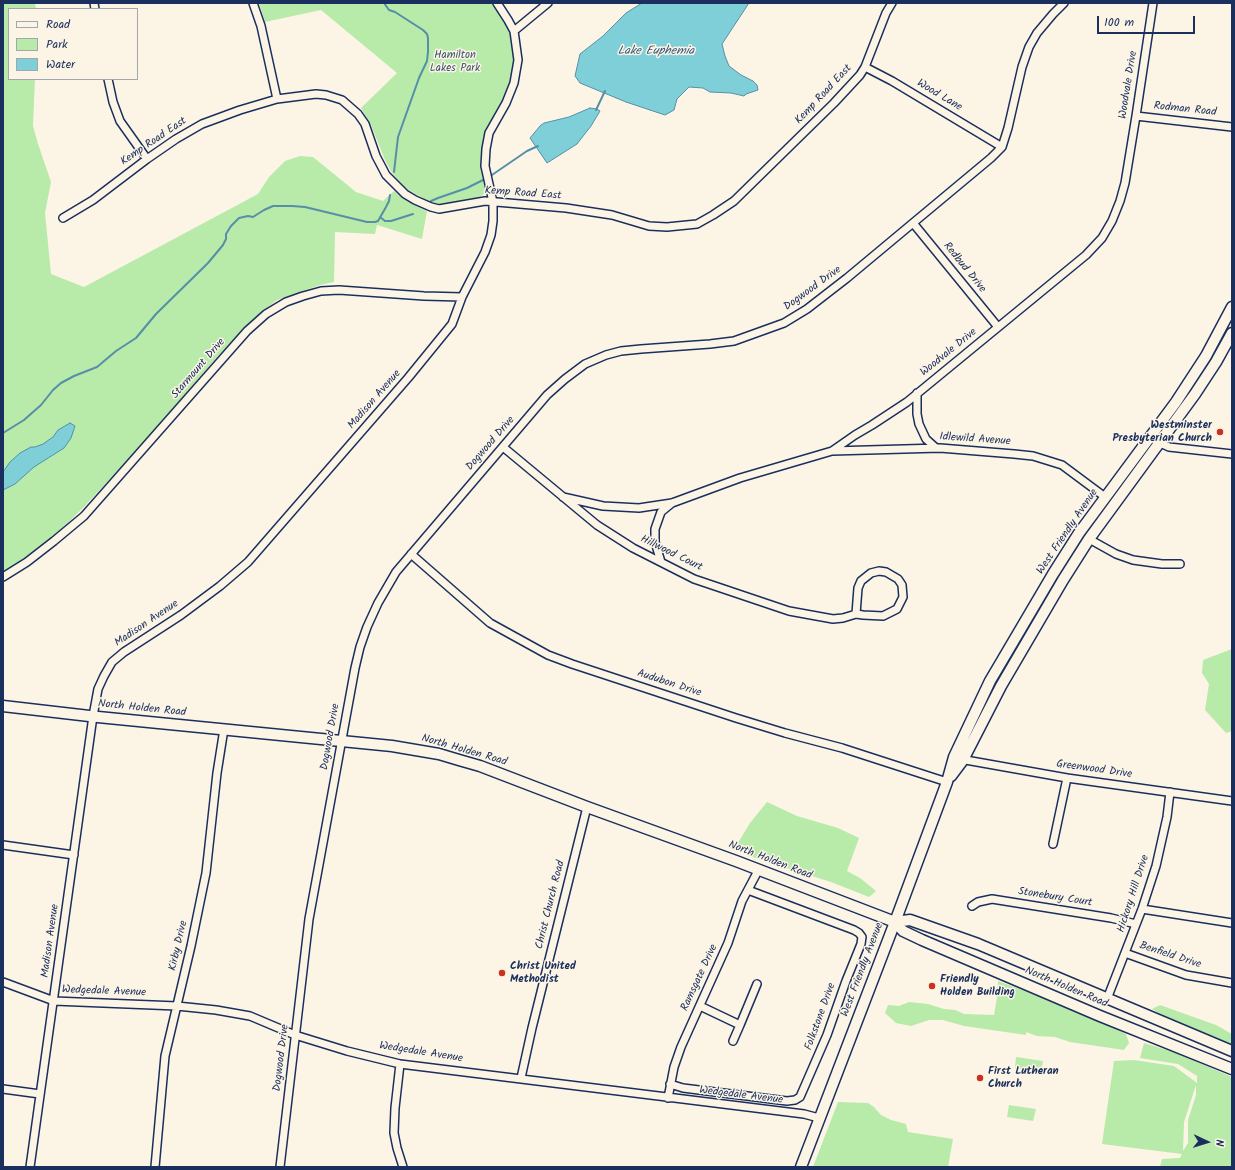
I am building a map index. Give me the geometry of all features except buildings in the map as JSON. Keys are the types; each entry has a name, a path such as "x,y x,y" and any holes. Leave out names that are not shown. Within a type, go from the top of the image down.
{"main road":[{"name":"West Friendly Avenue","path":"801,1167 947,782 990,681 1079,533 1176,402 1206,356 1232,307"},
{"name":"West Friendly Avenue","path":"958,758 1063,580 1089,539 1195,394 1213,367 1232,332"},
{"name":"North Holden Road","path":"3,706 404,747 439,754 480,766 587,807 759,869 894,922 903,931 922,940 1100,1016 1232,1069"},
{"name":"North Holden Road","path":"894,922 910,920 931,926 978,944 1232,1051"}],"street":[{"path":"253,3 260,26 277,99"},
{"path":"493,202 487,178 486,149 489,133 506,103 514,83 518,60 514,31 497,3"},
{"path":"514,31 548,3"},
{"name":"Kemp Road East","path":"63,218 93,200 176,139 202,124 240,110 277,99 316,94 326,95 342,100 349,105 365,124 376,156 386,175 405,194 431,207 439,208 485,201 574,209 612,215 649,226 668,227 697,224 734,201 834,103 860,75 886,13 892,3"},
{"name":"Dogwood Drive","path":"280,1167 309,919 355,668 367,627 378,602 396,572 547,395 585,364 606,355 621,351 641,348 734,341 784,323 807,310 991,158 1002,146 1008,128 1022,67 1029,47 1037,33 1064,3"},
{"name":"Woodvale Drive","path":"563,497 603,506 639,508 672,503 740,478 832,451 906,402 1086,255 1102,238 1112,221 1125,183 1153,3"},
{"name":"Wood Lane","path":"864,67 892,80 1002,146"},
{"path":"108,80 113,102 120,121 147,159"},
{"name":"Rodman Road","path":"1136,116 1232,127"},
{"name":"Madison Avenue","path":"30,1167 93,716 98,690 104,676 112,662 124,652 203,599 248,562 408,378 452,324 462,298 486,252 493,221 493,202"},
{"name":"Redbud Drive","path":"913,223 998,327"},
{"name":"Starmount Drive","path":"3,577 27,562 84,516 243,336 266,314 286,302 321,291 339,290 462,298"},
{"path":"917,393 917,414 919,424 926,439 936,448"},
{"path":"1151,436 1160,443 1174,448 1232,454"},
{"name":"Hillwood Court","path":"503,447 597,525 633,548 694,579 789,611 833,619 856,614 883,616 897,609 903,597 902,585 898,579 879,570 871,572 865,576 858,588 856,614"},
{"name":"Idlewild Avenue","path":"832,451 936,448 1033,456 1062,465 1105,497"},
{"path":"660,562 655,542 654,529 661,512 672,503"},
{"path":"1089,539 1116,554 1133,560 1162,564 1180,564"},
{"name":"Audubon Drive","path":"411,554 490,623 548,655 736,718 842,748 947,782"},
{"name":"Kirby Drive","path":"155,1167 165,1056 191,946 206,873 217,773 224,729"},
{"name":"Greenwood Drive","path":"958,758 1067,778 1232,801"},
{"path":"1053,844 1067,778"},
{"name":"Hickory Hill Drive","path":"1107,999 1142,909 1156,866 1167,817 1170,792"},
{"name":"Christ Church Road","path":"521,1078 587,807"},
{"path":"3,845 74,855"},
{"name":"Ramsgate Drive","path":"668,1098 674,1067 681,1047 728,943 742,901 759,869"},
{"name":"Folkstone Drive","path":"670,1084 683,1088 787,1101 795,1100 800,1097 827,1035 861,944 862,937 854,930 748,890"},
{"name":"Stonebury Court","path":"972,906 978,902 992,899 1111,918 1136,924"},
{"path":"1142,909 1232,922"},
{"name":"Benfield Drive","path":"1125,953 1186,975 1232,983"},
{"name":"Wedgedale Avenue","path":"3,982 54,1001 177,1006 216,1010 250,1016 295,1035 347,1051 400,1064 804,1114 819,1118"},
{"path":"733,1041 757,984"},
{"path":"700,1006 740,1025"},
{"path":"400,1064 394,1133 403,1167"},
{"path":"3,1090 40,1094"}],"green space":[{"path":"3,3 35,3 36,8 8,8 8,80 35,80 33,126 51,182 45,213 51,274 84,287 258,194 269,177 285,161 300,156 313,157 356,192 383,201 394,191 406,200 427,211 422,239 377,225 375,234 335,232 334,282 320,285 277,300 252,320 216,358 143,443 83,508 56,534 25,558 3,572"},
{"name":"Hamilton Lakes Park","path":"259,3 492,3 505,21 510,34 514,61 510,84 504,101 486,131 482,148 481,164 486,191 484,194 478,198 447,204 437,204 428,201 407,189 391,171 371,125 361,108 397,73 321,10 265,22"},
{"path":"1232,649 1232,731 1226,733 1205,710 1209,684 1202,673 1203,660"},
{"path":"767,802 797,816 838,828 859,838 847,871 860,878 876,891 869,897 831,882 755,858 736,846 750,823"},
{"path":"998,981 1076,1010 1112,1027 1126,1034 1129,1043 1124,1050 1070,1042 1055,1037 1037,1036 1026,1032 1026,1035 964,1026 943,1020 929,1020 911,1026 896,1023 885,1013 888,1005 899,1006 909,1002 928,1004 944,1009 955,1010 964,1014 994,1015"},
{"path":"1160,1005 1216,1025 1232,1034 1232,1044 1169,1019 1152,1009"},
{"path":"1144,1043 1177,1053 1232,1077 1232,1167 1160,1167 1162,1159 1180,1158 1182,1154 1102,1144 1114,1061 1134,1060 1174,1066 1197,1083 1197,1076 1178,1064 1140,1058","holes":["1196,1085 1196,1095 1188,1120 1188,1143 1183,1151 1184,1122"]},
{"path":"1016,1057 1043,1061 1041,1072 1015,1068"},
{"path":"838,1102 868,1103 881,1115 891,1120 906,1124 908,1132 953,1139 948,1167 813,1167"},
{"path":"1009,1105 1036,1109 1033,1121 1007,1117"}],"water":[{"name":"Lake Euphemia","path":"642,3 749,3 722,44 729,66 741,75 753,81 757,85 758,90 744,96 731,93 710,92 703,88 689,87 677,99 674,110 665,115 626,102 580,83 575,76 580,54 603,36 626,13"},
{"path":"590,108 600,111 577,144 547,163 530,138 544,123 569,117"},
{"path":"70,423 75,426 71,438 64,448 34,467 15,484 3,490 3,472 10,462 20,453 31,447 43,444 53,437 58,430"}],"waterway":[{"path":"384,3 389,10 395,12 423,30 427,34 428,38 427,61 419,78 398,137 394,172"},
{"path":"596,110 605,91"},
{"path":"489,177 527,151 538,146"},
{"path":"431,201 467,188 485,179"},
{"path":"3,433 24,420 41,405 53,390 61,383 97,367 116,351 136,338 156,314 208,263 223,245 226,239 226,234 239,218 248,216 253,217 273,206 292,206 305,207 367,222 375,222 378,221 386,207 390,195"},
{"path":"380,217 385,221 391,221 413,214"}],"place":[{"name":"Westminster Presbyterian Church","path":"1220,432"},
{"name":"Christ United Methodist","path":"502,973"},
{"name":"Friendly Holden Building","path":"932,986"},
{"name":"First Lutheran Church","path":"980,1078"}]}
